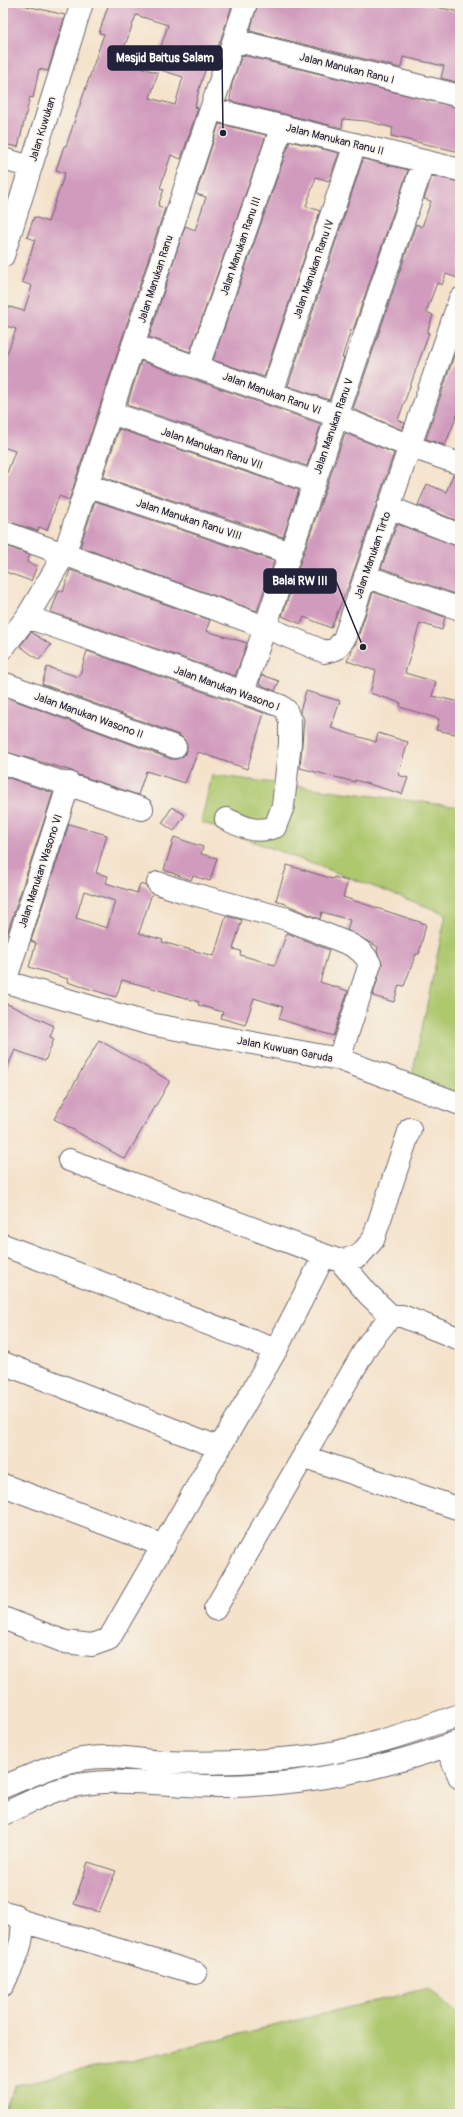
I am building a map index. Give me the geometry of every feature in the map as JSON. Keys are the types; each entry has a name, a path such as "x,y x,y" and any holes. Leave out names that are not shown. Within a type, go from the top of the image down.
{"street":[{"name":"Jalan Kuwukan","path":"3,256 82,3"},
{"name":"Jalan Manukan Ranu","path":"3,648 27,617 64,555 246,3"},
{"name":"Jalan Manukan Ranu I","path":"234,40 460,96"},
{"name":"Jalan Manukan Ranu II","path":"211,109 460,170"},
{"name":"Jalan Manukan Ranu III","path":"198,366 282,126"},
{"name":"Jalan Manukan Ranu IV","path":"272,393 355,144"},
{"path":"3,159 31,167"},
{"name":"Jalan Manukan Ranu V","path":"243,692 424,161"},
{"name":"Jalan Manukan Tirto","path":"3,532 265,627 325,652 336,649 344,639 388,506 460,299"},
{"name":"Jalan Manukan Ranu VI","path":"133,345 198,366 337,416 409,446 460,464"},
{"name":"Jalan Manukan Ranu VII","path":"111,413 314,482"},
{"name":"Jalan Manukan Ranu VIII","path":"87,485 290,553"},
{"path":"388,506 460,535"},
{"path":"365,576 460,609"},
{"name":"Jalan Manukan Wasono I","path":"27,617 243,692 281,706 286,710 290,721 290,743 283,806 275,827 265,831 253,831 226,819"},
{"name":"Jalan Manukan Wasono II","path":"3,683 175,747"},
{"path":"3,763 69,783 142,808"},
{"name":"Jalan Manukan Wasono VI","path":"4,981 69,783"},
{"name":"Jalan Kuwuan Garuda","path":"4,981 150,1024 339,1059 370,964 366,956 349,944 287,919 182,891 158,883"},
{"path":"339,1059 460,1104"},
{"path":"332,1259 359,1256 373,1240 410,1129"},
{"path":"69,1160 332,1259 391,1316 402,1316 460,1339"},
{"path":"3,1246 276,1350"},
{"path":"3,1618 65,1642 92,1645 110,1639 276,1350 332,1259"},
{"path":"215,1609 305,1457 369,1343 391,1316"},
{"path":"3,1363 220,1448"},
{"path":"305,1457 460,1509"},
{"path":"3,1485 164,1546"},
{"path":"3,1787 60,1763 103,1756 164,1762 223,1762 294,1758 355,1748 414,1731 460,1715"},
{"path":"3,1814 61,1789 104,1782 221,1786 295,1781 359,1770 419,1755 453,1743 460,1778"},
{"path":"103,1756 104,1782"},
{"path":"12,1916 196,1972"},
{"path":"3,1985 18,1952 23,1932 12,1916"}],"green space":[{"path":"212,775 460,807 460,1108 409,1090 446,914 201,822"},
{"path":"429,1988 460,2016 460,2114 3,2114 15,2085 145,2057"}],"building":[{"path":"3,3 14,3 65,15 48,71 39,69 33,98 30,97 18,147 3,144"},
{"path":"109,3 233,3 214,59 209,58 195,107 198,108 181,159 171,155 160,188 164,189 158,206 165,208 69,500 59,496 47,530 39,527 38,531 3,520 3,484 15,451 3,447 3,353 7,354 16,329 3,325 3,316 6,306 24,311 32,286 22,282 35,240 27,237 34,217 48,222 65,173 56,170 64,146 66,146 104,34 99,33","holes":["136,15 168,25 154,68 183,77 175,105 150,98 158,73 124,62 127,52 123,51"]},
{"path":"258,3 417,3 460,12 460,66 456,82 441,78 444,66 403,57 401,68 250,31"},
{"path":"242,55 460,108 460,152 391,136 393,128 366,121 343,119 342,128 230,101 232,84"},
{"path":"219,124 266,135 190,352 149,337 185,226 195,230 206,197 196,194"},
{"path":"290,141 339,153 329,181 316,177 306,206 320,211 264,377 213,360"},
{"path":"363,159 408,170 353,330 351,330 342,358 344,358 329,400 288,386"},
{"path":"432,176 460,182 460,279 446,274 442,285 437,283 426,312 433,315 427,333 429,333 398,420 405,423 402,430 353,409 416,224 422,227 431,201 424,199"},
{"path":"460,338 460,408 445,445 426,439"},
{"path":"141,361 321,424 307,466 127,405"},
{"path":"119,429 299,490 283,537 103,477"},
{"path":"345,433 394,453 350,582 331,628 304,617 301,624 282,616"},
{"path":"453,475 460,476 460,522 418,505 427,484 446,492"},
{"path":"95,501 274,561 257,611 80,547"},
{"path":"397,524 460,547 460,596 381,568"},
{"path":"3,545 30,555 27,562 37,566 31,581 3,571"},
{"path":"70,570 210,620 206,631 247,643 235,676 51,612 59,590 63,592"},
{"path":"373,592 445,617 442,630 420,623 405,673 436,682 432,696 460,702 460,735 436,730 439,719 400,707 401,703 370,693 376,671 347,661 356,643"},
{"path":"31,632 51,645 39,660 20,646"},
{"path":"87,651 264,713 247,769 198,752 185,783 146,771 138,795 78,775 72,771 3,751 3,696 171,759 177,759 183,756 187,751 187,745 184,739 179,735 42,684 47,667 79,677"},
{"path":"262,675 279,681 275,691 259,684"},
{"path":"306,691 340,701 331,728 376,742 378,733 408,742 398,775 408,778 402,794 355,780 355,782 300,768 304,719 300,711"},
{"path":"3,776 53,793 7,934 3,933"},
{"path":"172,807 185,815 174,831 162,823"},
{"path":"69,824 107,835 96,873 108,876 106,883 137,893 140,884 146,886 152,893 139,933 163,940 162,942 214,956 226,916 242,920 233,949 241,951 240,955 275,965 287,933 329,950 320,982 348,991 333,1036 279,1019 283,1007 254,998 245,1025 221,1018 223,1012 198,1005 199,1002 122,980 116,997 67,982 68,979 29,967 36,943 31,941","holes":["84,891 115,901 107,928 76,918"]},
{"path":"174,837 203,847 201,854 217,858 210,881 193,876 191,880 164,870"},
{"path":"287,865 333,879 334,877 348,881 343,897 426,924 419,954 416,954 404,986 399,985 394,1002 373,996 382,963 377,951 378,947 347,930 350,920 322,912 320,919 276,900"},
{"path":"3,1002 54,1026 50,1037 54,1039 45,1061 15,1050 3,1077"},
{"path":"99,1040 170,1081 125,1159 54,1119"},
{"path":"88,1862 116,1871 99,1912 74,1904"}],"place":[{"name":"Masjid Baitus Salam","path":"223,133"},
{"name":"Balai RW III","path":"363,647"}]}
